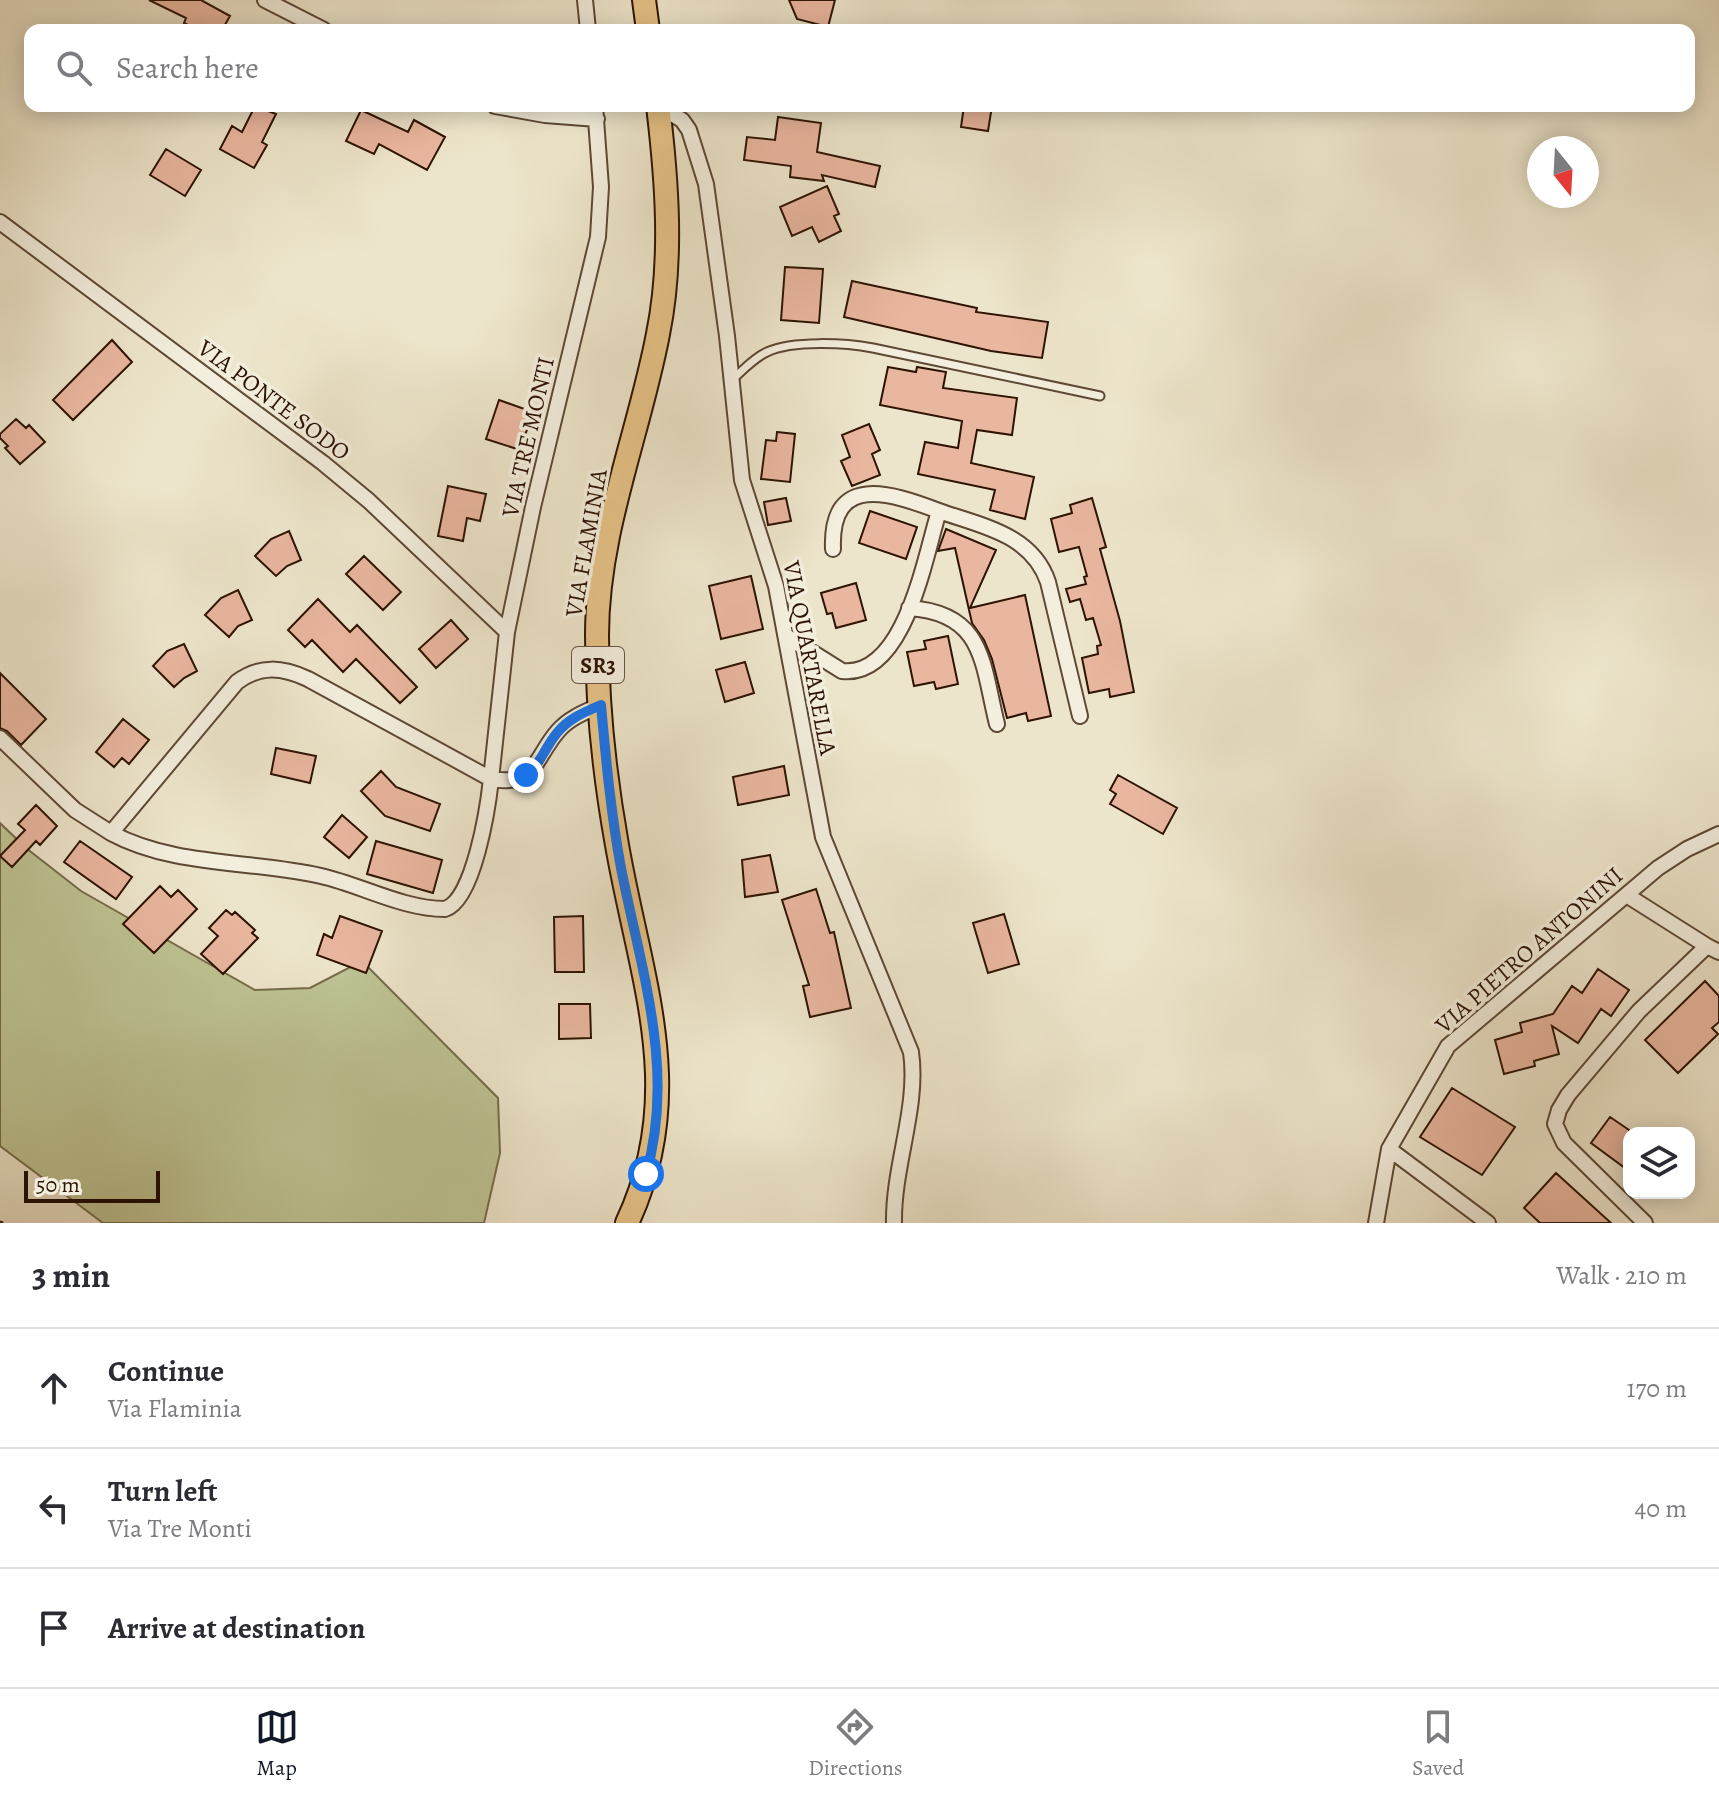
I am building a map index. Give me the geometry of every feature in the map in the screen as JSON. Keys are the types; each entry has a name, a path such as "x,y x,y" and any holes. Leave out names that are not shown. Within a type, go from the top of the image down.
{"main road":[{"path":"644,0 647,24"},
{"name":"VIA FLAMINIA","path":"627,1223 654,1146 658,1120 658,1077 648,996 614,828 597,639 600,585 625,465 659,330 666,268 665,165 659,112"}],"street":[{"path":"265,0 312,24"},
{"path":"585,0 587,24"},
{"path":"526,112 596,112"},
{"name":"VIA TRE MONTI","path":"111,833 135,845 317,875 423,906 450,908 460,898 481,843 507,632 533,507 598,237 601,187 596,112"},
{"name":"VIA QUARTARELLA","path":"668,112 682,120 689,130 703,171 725,321 744,490 771,565 823,837 911,1052 912,1085 895,1183 894,1223"},
{"name":"VIA PONTE SODO","path":"0,222 323,463 379,510 507,632"},
{"path":"833,549 832,528 842,506 858,496 891,494 1015,539 1039,561 1048,582 1080,716"},
{"path":"786,636 837,669 851,671 879,659 890,649 902,630 939,511"},
{"path":"909,608 943,613 966,628 979,652 997,724"},
{"path":"0,738 75,810 111,833 228,691 244,677 268,669 299,675 491,779 507,780 526,775 536,767 565,724 601,705"},
{"name":"VIA PIETRO ANTONINI","path":"1376,1223 1389,1149 1448,1046 1671,858 1719,834"},
{"path":"1628,896 1713,949 1619,1033 1578,1081 1556,1117 1557,1131 1564,1143 1645,1223"},
{"path":"1389,1149 1488,1223"}],"lane":[{"path":"731,381 755,359 774,349 846,345 1100,396"}],"green space":[{"path":"0,823 26,848 81,891 255,990 310,988 362,961 498,1098 500,1153 484,1223 103,1223 0,1146"}],"building":[{"path":"149,0 201,0 230,16 225,24 186,24 186,18"},
{"path":"789,0 835,0 829,24 797,19"},
{"path":"252,112 276,114 262,142 267,145 254,168 220,149 232,126 242,132"},
{"path":"360,112 408,132 414,120 445,137 427,170 379,144 374,154 346,141"},
{"path":"963,112 991,112 988,131 961,127"},
{"path":"778,117 821,123 817,152 880,166 875,187 822,175 824,181 790,177 791,166 744,160 747,137 775,140"},
{"path":"166,149 201,170 185,196 150,175"},
{"path":"827,186 839,214 834,216 841,231 819,242 812,227 792,236 780,207"},
{"path":"785,267 823,269 819,323 781,320"},
{"path":"852,281 977,308 976,312 1048,322 1042,358 991,351 844,317"},
{"path":"112,340 132,362 73,420 53,400"},
{"path":"888,367 916,372 917,367 946,372 943,388 1017,398 1012,435 977,430 971,463 1034,477 1025,519 990,510 995,490 918,474 925,442 958,448 962,421 880,405"},
{"path":"499,400 533,412 520,450 486,439"},
{"path":"16,419 26,428 29,425 45,442 20,464 0,438 0,434"},
{"path":"869,424 880,450 872,454 880,475 852,486 841,461 850,457 842,435"},
{"path":"777,432 795,434 790,482 761,479 766,440 776,441"},
{"path":"448,486 486,494 480,521 467,518 463,541 438,536"},
{"path":"786,498 791,521 768,525 764,502"},
{"path":"1092,498 1106,547 1100,549 1120,621 1134,692 1110,697 1109,689 1089,693 1082,658 1098,654 1097,646 1101,645 1093,618 1086,620 1080,599 1070,602 1066,589 1086,584 1084,577 1087,576 1079,547 1059,552 1051,519 1072,513 1070,505"},
{"path":"870,511 917,527 906,559 859,543"},
{"path":"946,529 996,550 970,608 1025,595 1051,716 1028,721 1026,713 1007,718 992,659 972,623 955,548 938,551"},
{"path":"289,531 301,560 287,566 276,576 255,556 271,539"},
{"path":"364,556 401,592 383,610 346,574"},
{"path":"751,576 763,629 721,639 709,586"},
{"path":"856,583 866,620 836,628 832,613 827,614 821,593"},
{"path":"238,590 252,620 238,626 229,637 205,615 221,598"},
{"path":"318,599 350,632 357,625 417,687 400,703 356,659 343,672 312,640 305,647 288,630"},
{"path":"451,620 468,639 436,668 419,649"},
{"path":"948,636 958,684 936,689 934,682 914,686 907,652 926,649 924,641"},
{"path":"184,644 197,671 174,687 153,666 167,651"},
{"path":"745,662 754,693 725,702 716,670"},
{"path":"0,673 46,719 21,745 0,728"},
{"path":"123,719 149,740 129,764 122,758 114,767 96,752"},
{"path":"276,748 316,756 310,783 271,774"},
{"path":"784,766 789,795 738,805 733,777"},
{"path":"381,771 396,787 440,804 430,831 385,816 361,791"},
{"path":"1118,775 1177,808 1163,834 1110,804 1116,794 1110,790"},
{"path":"36,805 57,826 40,845 36,841 12,867 0,856 25,830 18,824"},
{"path":"342,815 367,837 349,858 324,837"},
{"path":"80,841 132,877 116,899 64,862"},
{"path":"376,841 442,860 433,893 367,874"},
{"path":"770,855 778,892 745,897 742,860"},
{"path":"160,886 171,897 178,890 197,909 154,953 123,924"},
{"path":"816,889 830,933 834,932 851,1008 810,1017 803,986 809,985 782,900"},
{"path":"226,910 232,915 235,912 255,930 252,933 258,938 223,974 201,954 218,936 209,928"},
{"path":"1004,914 1019,964 988,973 973,923"},
{"path":"340,916 382,931 366,973 317,955 324,934 332,938"},
{"path":"583,916 584,972 555,972 554,917"},
{"path":"1598,969 1629,990 1611,1016 1601,1009 1578,1043 1552,1026 1559,1054 1534,1061 1535,1066 1504,1074 1495,1040 1522,1032 1520,1023 1553,1014 1572,986 1582,993"},
{"path":"1705,981 1719,996 1719,1022 1712,1028 1718,1034 1678,1073 1645,1040"},
{"path":"559,1004 590,1004 591,1038 559,1039"},
{"path":"1452,1088 1515,1127 1482,1175 1420,1137"},
{"path":"1610,1117 1625,1127 1623,1167 1591,1143"},
{"path":"1556,1173 1611,1223 1540,1223 1524,1208"}],"route":[{"path":"526,775 536,767 565,724 601,705 614,828 656,1046 658,1120 646,1174"}]}
